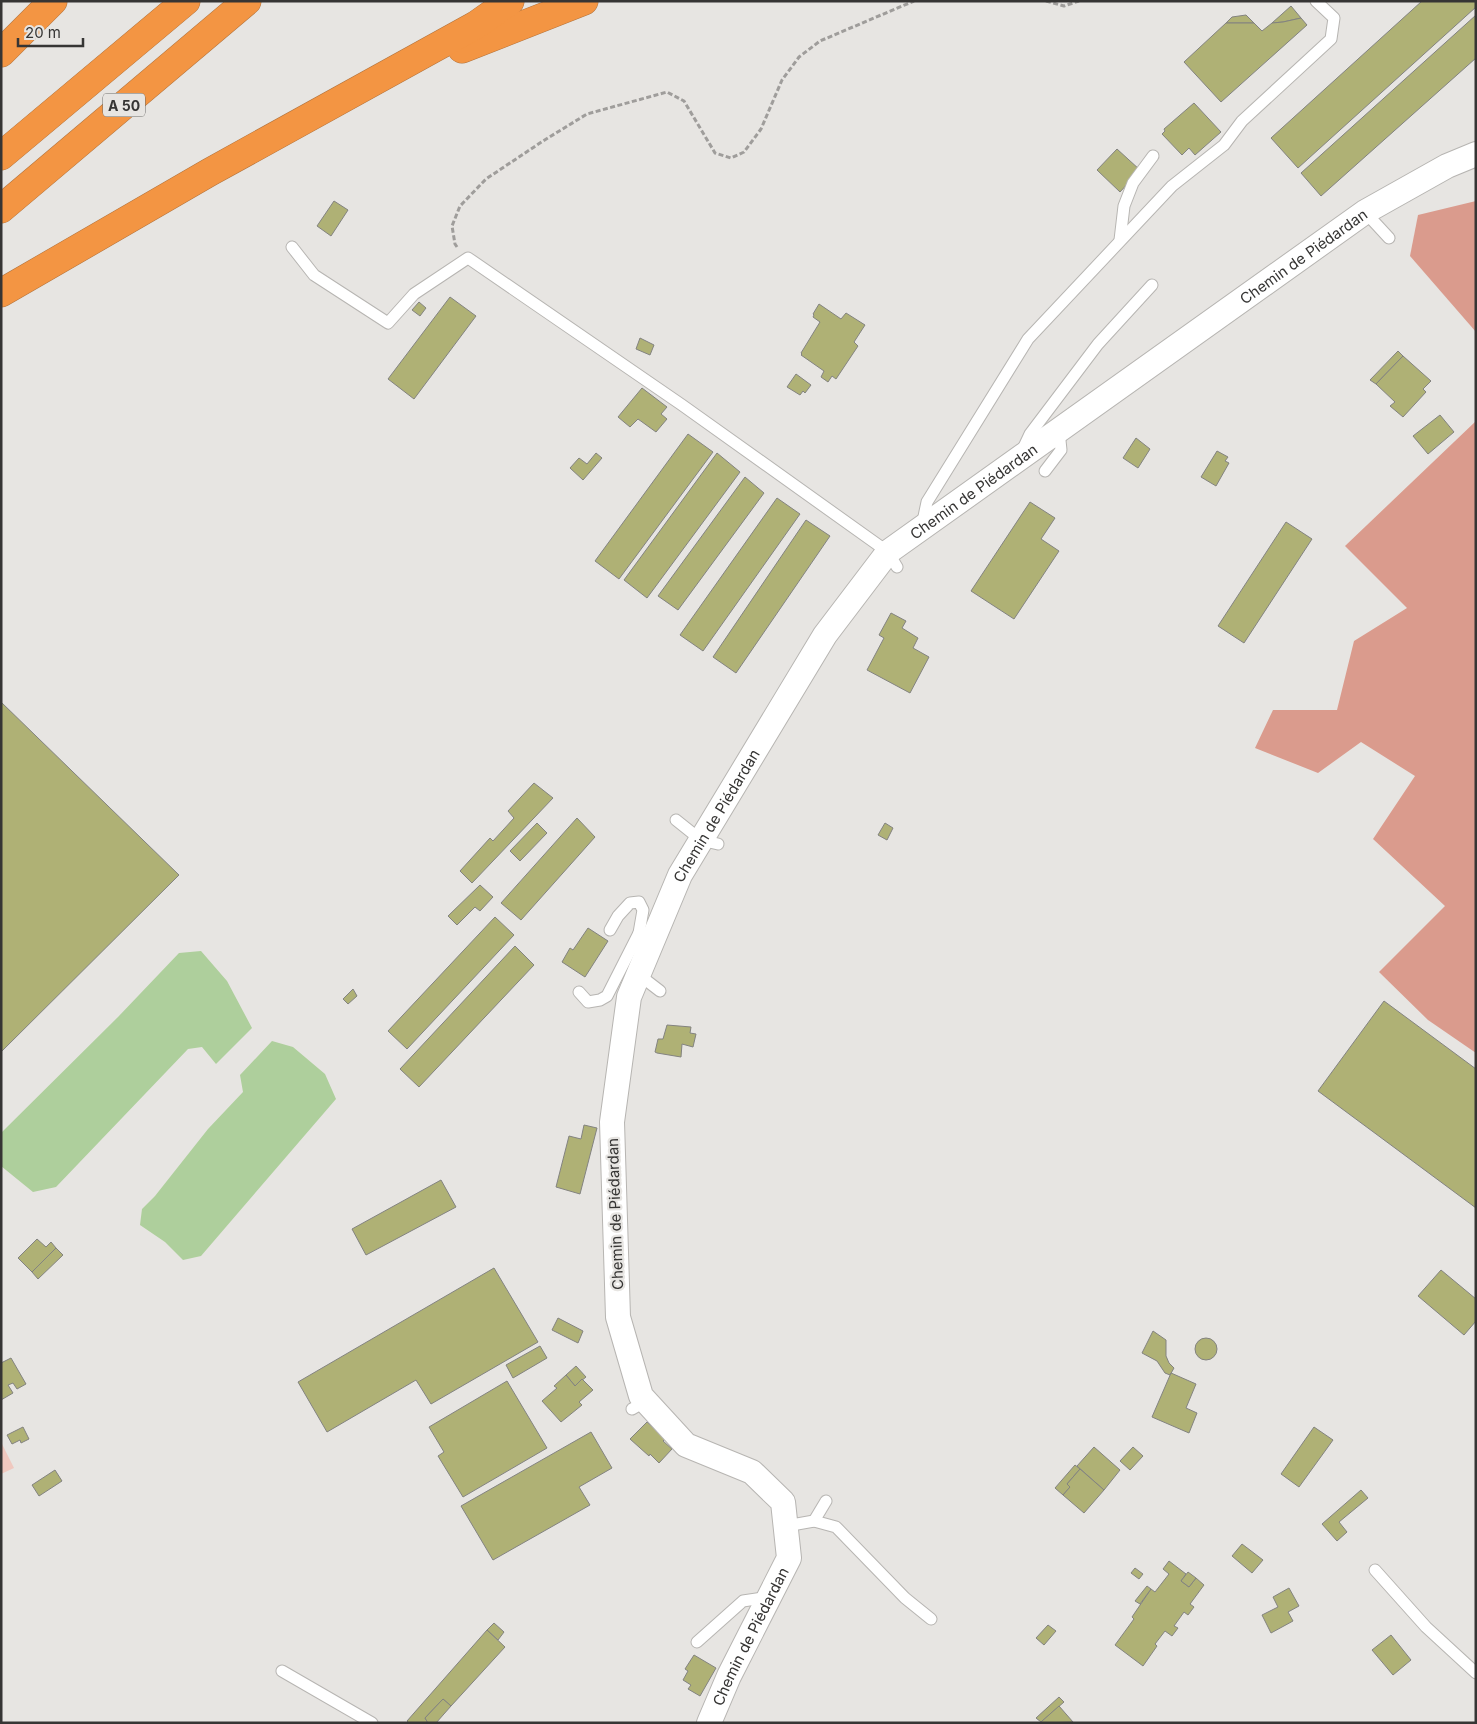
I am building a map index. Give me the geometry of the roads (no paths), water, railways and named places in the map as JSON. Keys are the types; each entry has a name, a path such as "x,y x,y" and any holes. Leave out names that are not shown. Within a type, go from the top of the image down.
{"highway":[{"path":"1,32 34,1"},
{"path":"1,52 53,1"},
{"name":"A 50","path":"1,156 186,1"},
{"name":"A 50","path":"1,209 247,1"},
{"path":"1,294 210,172 476,26 510,1"},
{"path":"358,91 502,32 584,1"}],"street":[{"name":"Chemin de Piédardan","path":"709,1723 729,1676 789,1558 783,1502 752,1472 686,1445 637,1403 641,1396 618,1317 612,1122 628,997 638,974 646,937 680,874 710,842 824,635 922,528 1058,429 1365,212 1447,166 1476,154"}],"lane":[{"path":"922,528 926,502 1028,339 1172,186 1224,145 1242,121 1331,39 1334,18 1316,1"},
{"path":"1120,240 1124,206 1133,183 1153,156"},
{"path":"1365,212 1389,238"},
{"path":"292,247 314,275 388,323 414,294 468,258 682,405 893,559"},
{"path":"1019,457 1030,434 1098,344 1152,285"},
{"path":"1045,471 1061,450 1058,429"},
{"path":"676,820 710,842"},
{"path":"579,992 588,1002 600,1000 606,996 646,937 643,910 639,902 630,903 618,916 610,930"},
{"path":"638,974 660,991"},
{"path":"814,1521 826,1501"},
{"path":"786,1526 814,1521 836,1527 905,1598 931,1619"},
{"path":"1375,1570 1426,1627 1476,1673"},
{"path":"697,1642 743,1601 769,1597"},
{"path":"282,1671 372,1723"}]}
